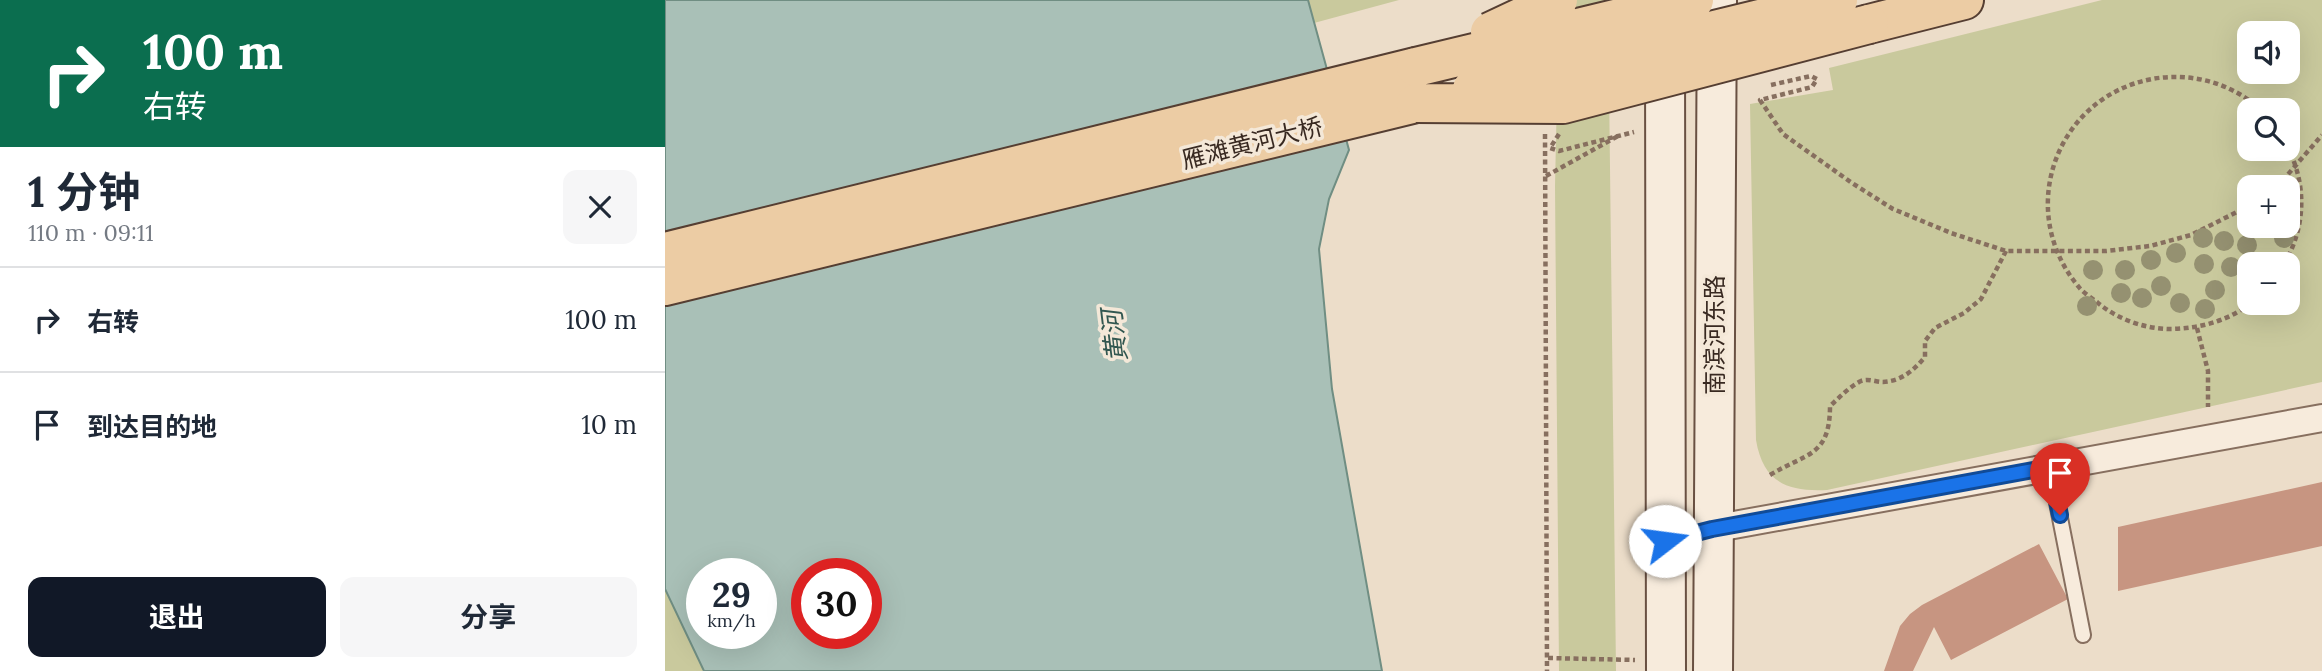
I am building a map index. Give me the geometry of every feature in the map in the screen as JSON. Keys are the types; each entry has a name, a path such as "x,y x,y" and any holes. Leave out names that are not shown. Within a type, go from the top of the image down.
{"main road":[{"path":"1416,85 1558,0"},
{"name":"南滨河东路","path":"1665,0 1666,666"},
{"name":"雁滩黄河大桥","path":"665,286 1416,85 1694,0"},
{"name":"南滨河东路","path":"1713,671 1717,0"},
{"name":"雁滩黄河大桥","path":"665,252 1416,85 1838,0"},
{"path":"1416,85 1563,104 1963,0"}],"street":[{"path":"1665,541 1712,529 2322,418"}],"lane":[{"path":"2050,467 2083,635"}],"path":[{"path":"1764,87 1811,76 1817,79 1812,87 1760,100 1783,134 1851,183 1893,209 1951,233 2006,251 2057,252 2150,246 2191,235 2237,212"},
{"path":"2237,313 2197,328 2153,329 2112,314 2078,287 2057,252 2047,211 2051,170 2068,133 2095,103 2131,83 2171,76 2211,81 2248,98"},
{"path":"1545,123 1547,671"},
{"path":"1546,176 1625,133"},
{"path":"2288,175 2322,135"},
{"path":"2292,252 2302,205 2295,161"},
{"path":"1770,475 1815,453 1824,440 1831,406 1845,391 1864,380 1884,382 1898,379 1913,371 1925,357 1924,341 1935,328 1964,313 1981,299 2006,251"},
{"path":"2197,328 2208,371 2208,407"},
{"path":"1548,658 1666,666"}],"green space":[{"path":"1308,0 1399,0 1314,23"},
{"path":"1559,0 1608,0 1616,671 1559,671 1555,186"},
{"path":"2102,0 2322,0 2322,382 1827,490 1800,489 1779,482 1764,466 1756,440 1750,104 1833,90 1829,68"},
{"path":"665,589 686,633 686,649 694,649 704,671 665,671"}],"water":[{"name":"黄河","path":"665,0 1308,0 1349,150 1329,199 1319,249 1332,389 1382,671 704,671 694,649 777,649 777,558 686,558 686,633 665,589"}],"building":[{"path":"2322,482 2322,546 2118,591 2118,527"},
{"path":"2039,544 2068,599 1951,660 1934,627 1913,671 1884,671 1900,626 1910,614 1922,605"}],"route":[{"path":"1665,541 1712,529 2050,467 2060,515"}]}
